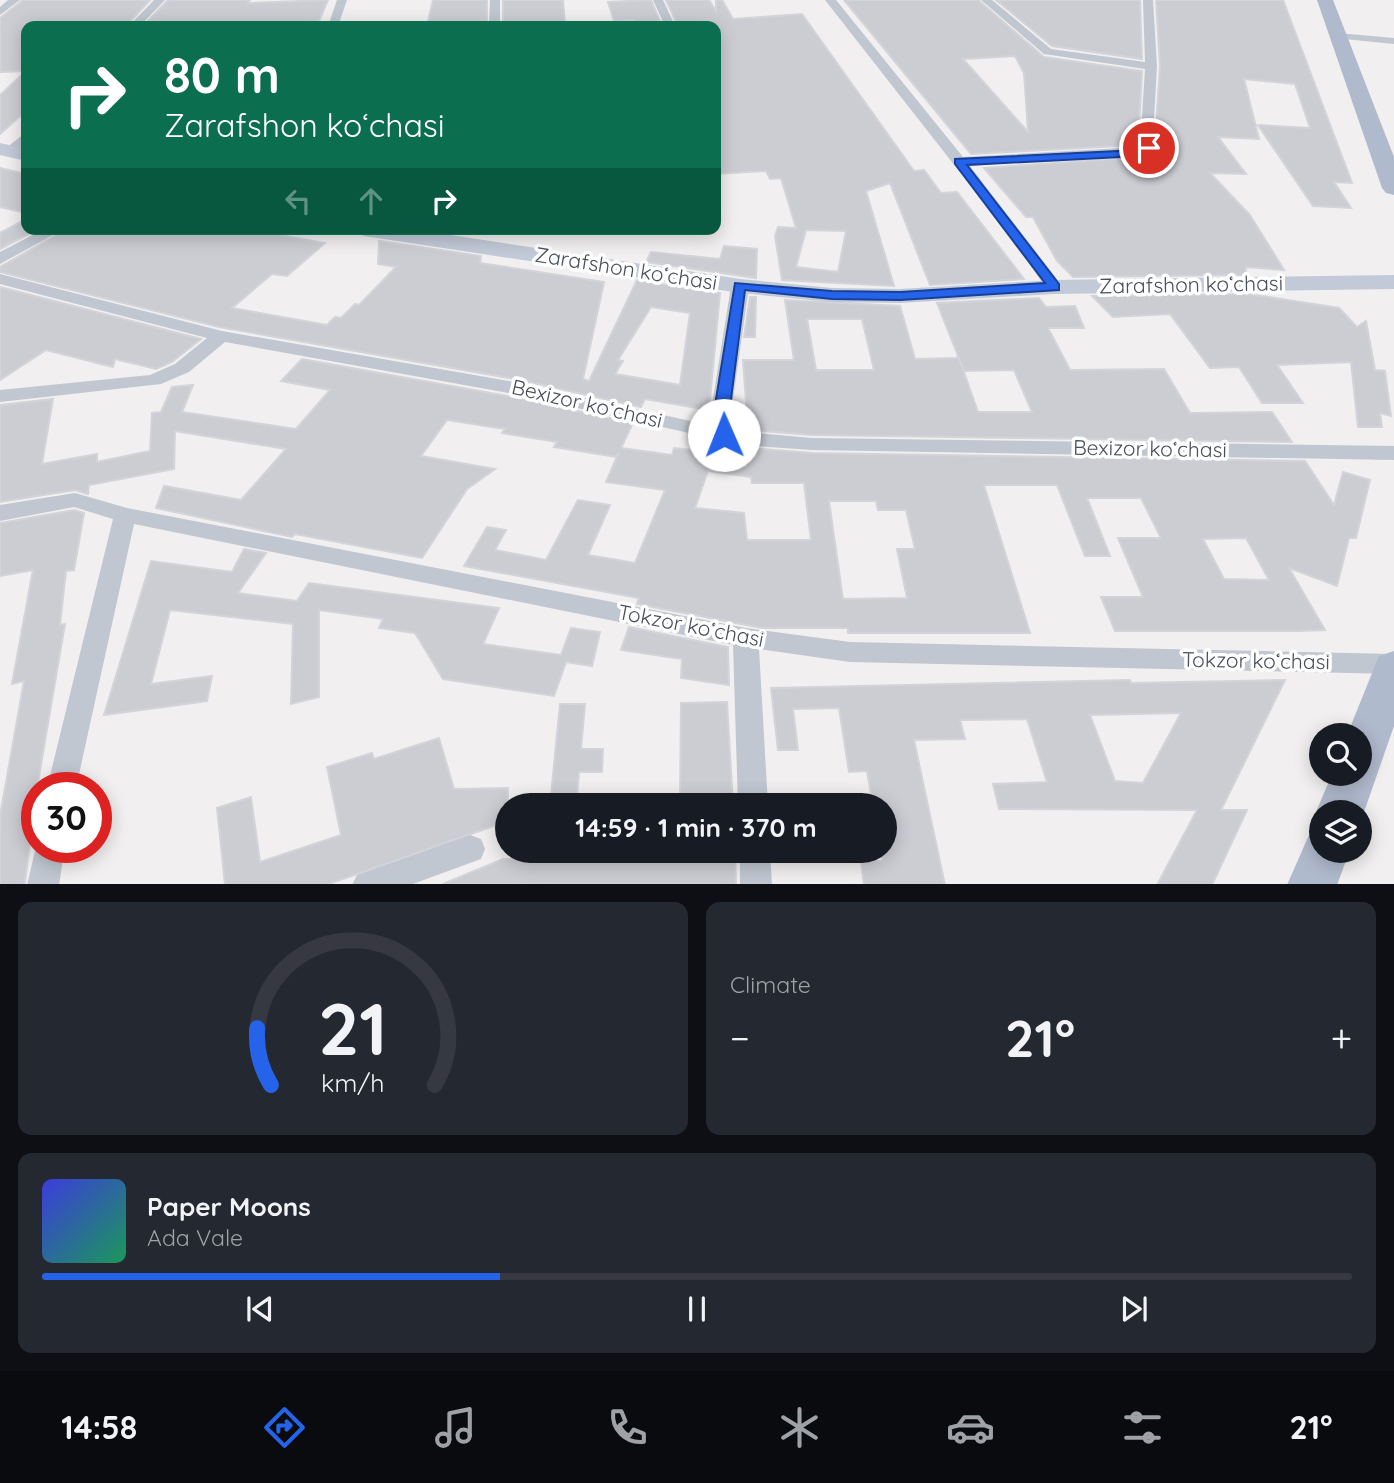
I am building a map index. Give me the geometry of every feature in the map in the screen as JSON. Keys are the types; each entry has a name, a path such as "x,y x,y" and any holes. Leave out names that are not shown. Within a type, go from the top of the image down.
{"main road":[{"path":"1325,0 1394,188"},
{"name":"Zarafshon koʻchasi","path":"404,235 740,286 832,295 900,296 1054,287 1394,282"},
{"path":"1372,726 1394,665"},
{"path":"1312,884 1321,863"}],"street":[{"path":"0,12 15,0"},
{"path":"139,21 160,0"},
{"path":"334,21 342,0"},
{"path":"495,0 495,21"},
{"path":"659,0 668,21"},
{"path":"830,0 1054,287"},
{"path":"986,0 1048,51 1151,66"},
{"path":"959,162 1147,151 1151,66 1147,0"},
{"path":"1338,36 1394,41"},
{"path":"0,259 45,235"},
{"name":"Bexizor koʻchasi","path":"0,279 221,337 514,388 724,435 812,444 1394,453"},
{"path":"724,435 723,399 740,286"},
{"path":"0,396 154,380 181,368 221,337"},
{"name":"Tokzor koʻchasi","path":"0,513 75,500 125,515 746,638 850,652 1394,665"},
{"path":"65,772 125,515"},
{"path":"746,638 752,793"},
{"path":"368,884 470,849"},
{"path":"43,884 47,863"},
{"path":"755,863 756,884"}],"building":[{"path":"23,0 150,0 131,21 21,21 21,71 0,72 0,18"},
{"path":"168,0 250,0 248,3 328,0 319,21 148,21"},
{"path":"433,0 487,0 487,21 428,21"},
{"path":"503,0 563,0 565,21 503,21"},
{"path":"651,0 660,21 614,21 608,2"},
{"path":"666,0 709,0 716,11 716,0 722,0 733,19 802,14 914,171 924,170 941,193 957,192 1024,279 930,285 890,183 866,191 894,286 782,280 775,236 778,227 796,228 781,178 770,179 766,171 721,174 721,21 676,21","holes":["806,230 846,231 838,272 796,267"]},
{"path":"844,0 978,0 1044,57 1142,71 1138,145 971,154","holes":["1015,56 1024,73 1028,132 963,59"]},
{"path":"996,0 1140,0 1142,59 1052,46"},
{"path":"1156,0 1283,0 1352,183 1334,182 1351,208 1313,206 1258,125 1310,128 1295,84 1244,79 1259,139 1218,137 1246,174 1210,173 1250,215 1284,270 1246,267 1245,275 1073,277 1057,261 1033,217 1026,217 984,168 1154,156 1160,66"},
{"path":"21,76 21,115 0,134 0,95"},
{"path":"0,168 21,173 21,212 0,207"},
{"path":"21,222 21,235 27,235 0,249 0,233"},
{"path":"56,235 280,235 325,243 287,276 272,274 232,308 327,325 335,317 341,318 355,304 359,305 396,267 378,264 379,241 481,256 480,263 604,282 583,379 589,381 637,280 720,293 709,410 645,399 641,407 515,379 219,327 0,272 0,267","holes":["651,307 690,313 680,385 615,374 623,361 618,360"]},
{"path":"724,246 757,249 756,278 646,262 651,252 720,259"},
{"path":"0,287 201,339 172,362 156,369 115,359 113,367 46,350 0,380"},
{"path":"1249,294 1339,308 1357,327 1366,321 1375,370 1385,371 1391,416 1380,413 1382,427 1358,427 1351,362 1277,365 1303,403 1262,403 1239,367 1210,368 1170,314 1113,317 1092,296"},
{"path":"750,297 756,297 755,337 744,337"},
{"path":"1039,298 1046,307 1075,306 1084,328 1048,328 1070,370 1164,369 1190,413 1272,412 1292,442 812,435 748,430 743,360 794,360 785,300 900,306 915,359 959,358 937,303","holes":["807,319 862,319 874,370 816,370","960,362 964,371 1014,370 1032,412 978,412"]},
{"path":"302,359 513,397 633,423 621,448 672,455 674,448 750,456 750,448 812,453 1305,461 1334,505 1343,472 1370,480 1356,538 1349,538 1337,586 1289,568 1325,630 1298,631 1115,631 1101,597 1143,597 1118,538 1161,538 1141,498 1087,498 1110,556 1085,556 1057,485 984,485 1030,633 848,633 848,628 762,628 637,604 639,598 464,566 487,527 506,530 495,550 546,560 578,500 610,505 588,555 635,563 665,490 606,482 619,452 616,457 554,447 557,442 502,433 505,429 447,420 421,456 495,469 467,489 422,558 295,534 292,537 156,508 164,486 241,500 286,449 175,431 174,469 89,485 88,494 75,490 0,502 0,405 53,399 42,464 97,454 97,462 150,451 152,413 161,412 172,387 193,385 182,412 296,429 330,390 281,381","holes":["708,471 751,477 752,483 804,483 811,540 747,540 744,513 695,508","829,501 876,501 878,510 906,510 915,549 897,549 907,598 843,599","1246,538 1269,580 1224,579 1203,539"]},
{"path":"74,510 84,513 74,570 66,571 60,625 65,624 40,772 21,772 21,863 27,863 24,884 0,884 0,816 24,681 12,684 33,570 0,576 0,523"},
{"path":"244,549 266,553 238,593 297,601 309,583 499,608 483,644 561,655 571,628 600,632 592,666 566,662 554,696 443,679 415,633 379,628 383,619 319,610 319,697 291,704 293,624 170,610 151,684 212,676 207,701 104,715 151,561 232,572"},
{"path":"629,627 728,647 729,685 681,678 682,659 621,650"},
{"path":"1130,680 1131,683 1285,680 1221,810 1247,810 1212,884 1158,884 1197,810 999,809 993,784 1047,782 1027,719 960,720 965,739 914,740 945,884 864,884 861,863 897,863 897,793 871,793 867,771 849,772 839,708 793,709 798,750 778,750 771,688","holes":["1181,713 1143,783 1115,781 1090,715"]},
{"path":"727,702 732,793 680,793 681,703"},
{"path":"560,704 585,704 581,749 603,749 602,772 579,772 577,793 551,793"},
{"path":"439,738 454,789 508,788 508,793 495,793 495,826 329,884 225,884 217,808 251,797 260,862 341,835 327,767 372,753 374,759"},
{"path":"495,862 735,863 736,884 443,884"}],"route":[{"path":"724,435 723,399 740,286 832,295 900,296 1054,287 1019,237 959,162 1140,153 1149,148"}]}
